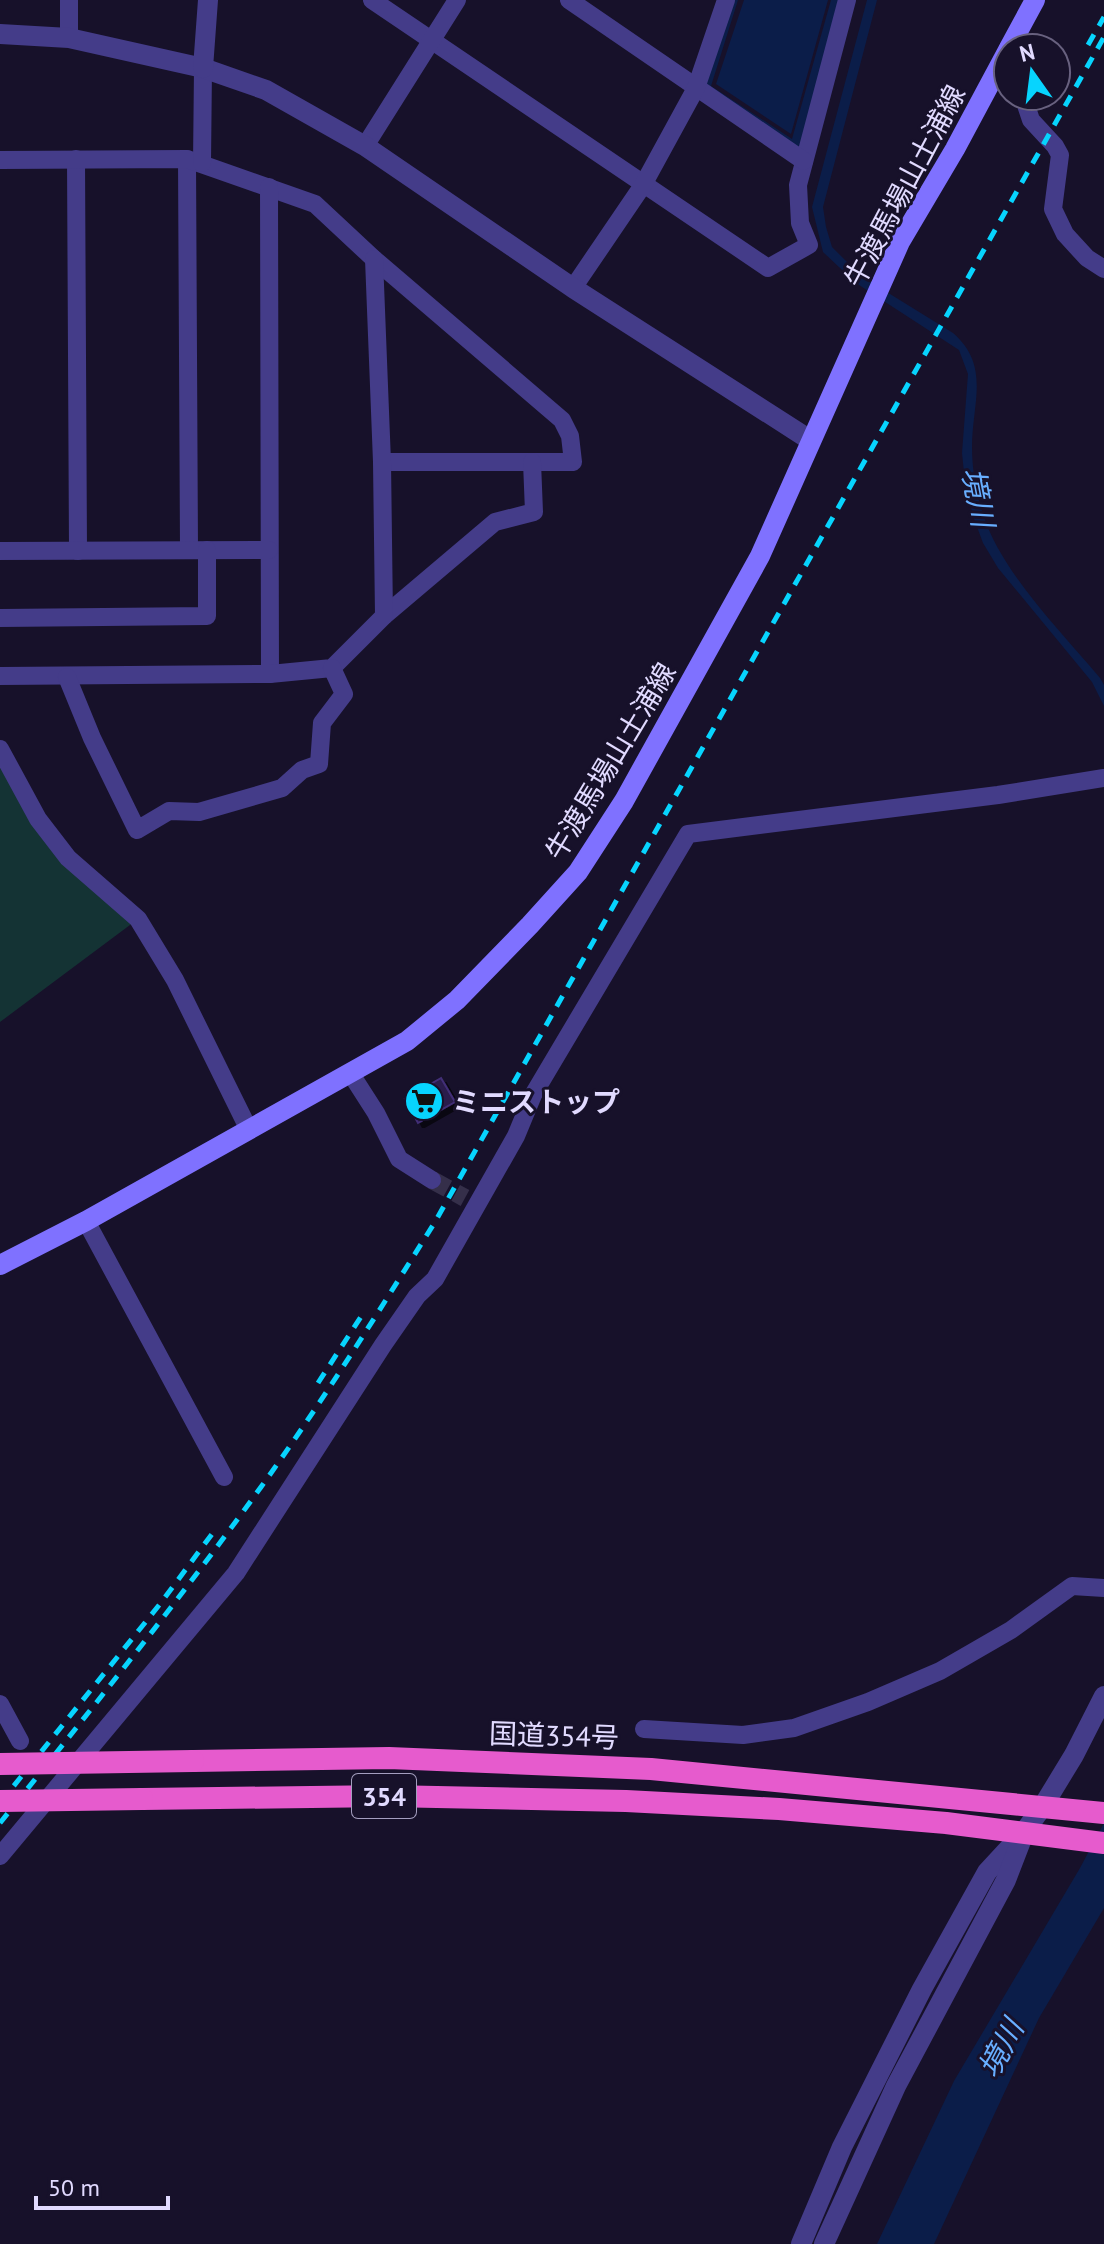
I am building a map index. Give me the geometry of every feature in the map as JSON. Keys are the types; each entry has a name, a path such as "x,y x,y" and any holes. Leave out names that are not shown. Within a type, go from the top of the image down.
{"highway":[{"name":"国道354号","path":"0,1764 389,1758 651,1769 1093,1812"},
{"name":"354","path":"0,1801 403,1796 626,1801 825,1812 1104,1843"}],"main road":[{"name":"牛渡馬場山土浦線","path":"1019,32 1035,0"},
{"name":"牛渡馬場山土浦線","path":"0,1265 86,1221 351,1074 434,1022 493,965 578,872 624,801 717,639 760,556 900,242 992,84"}],"street":[{"path":"69,0 69,38"},
{"path":"0,618 207,616 198,550 195,161 208,0"},
{"path":"372,0 768,268 809,245 800,223 798,185 847,0"},
{"path":"365,146 457,0"},
{"path":"569,0 804,161"},
{"path":"573,288 643,185 696,88 726,0"},
{"path":"0,34 69,38 203,68 266,90 365,146 573,288 810,440"},
{"path":"1028,112 1031,120 1060,155 1053,209 1065,234 1087,258 1104,269"},
{"path":"76,159 78,551"},
{"path":"0,160 195,161 315,204 374,259 562,420 570,436 573,462 382,462"},
{"path":"269,187 270,674"},
{"path":"374,259 384,616"},
{"path":"0,676 270,674 332,668 384,616 495,522 534,512 532,462"},
{"path":"0,551 269,550"},
{"path":"67,677 92,738 137,830 169,811 199,812 282,788 302,770 319,764 322,723 344,694 332,668"},
{"path":"0,749 38,819 68,858 138,919 175,980 249,1130"},
{"path":"0,1856 236,1573 383,1345 417,1296 435,1279 473,1200 516,1136 533,1095 688,834 998,795 1104,778"},
{"path":"351,1074 376,1113 399,1159 432,1180"},
{"path":"86,1221 224,1477"},
{"path":"644,1729 743,1735 794,1728 868,1702 940,1671 1011,1630 1072,1586 1104,1588"},
{"path":"801,2244 842,2147 922,1989 987,1872 1043,1806 1104,1696"},
{"path":"0,1704 20,1741"},
{"path":"824,2244 896,2086 1006,1880 1024,1832"}],"green space":[{"path":"0,749 38,819 138,919 0,1022"}],"water":[{"path":"731,0 738,0 711,86 792,139 831,0 844,0 803,156 702,86"},
{"path":"744,0 828,0 791,134 716,84"},
{"path":"867,0 877,0 823,207 832,247 861,276 953,333 965,346 976,372 972,455 983,514 1003,557 1018,579 1100,678 1104,685 1104,706 1092,682 998,568 983,543 965,482 962,453 968,374 959,350 856,283 823,252 812,207"},
{"name":"境川","path":"1104,1823 1104,1908 1039,2018 934,2244 877,2244 954,2081"}],"building":[{"path":"441,1078 455,1102 418,1123 405,1099"}],"tunnel":[{"path":"432,1180 465,1198"}],"railway":[{"path":"1088,45 1104,17"},
{"path":"0,1823 165,1615 261,1487 329,1389 435,1222 1104,37"},
{"path":"318,1383 364,1312"},
{"path":"0,1803 160,1604 215,1530"}],"place":[{"name":"ミニストップ","path":"424,1101"}]}
